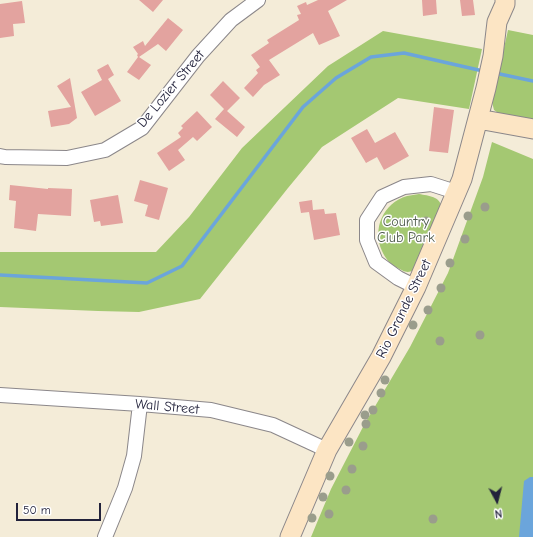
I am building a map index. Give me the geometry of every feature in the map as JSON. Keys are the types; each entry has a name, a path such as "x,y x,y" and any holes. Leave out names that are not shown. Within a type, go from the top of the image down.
{"street":[{"name":"De Lozier Street","path":"0,156 67,158 105,150 142,128 198,56 230,20 258,0"},
{"name":"Rio Grande Street","path":"491,0 497,22"},
{"name":"Rio Grande Street","path":"290,537 327,450 381,357 416,287 462,178 486,88 493,56 497,22 505,4 505,0"},
{"path":"478,119 533,129"},
{"path":"416,287 398,278 376,262 367,240 368,220 382,198 404,186 431,184 456,192"},
{"name":"Wall Street","path":"0,395 211,410 274,424 327,450"},
{"path":"105,537 125,488 134,456 140,404"}],"green space":[{"path":"508,30 533,35 533,121 501,115 494,110 492,102"},
{"path":"383,31 482,49 469,109 398,98 322,147 200,299 139,312 0,307 0,252 156,252 189,217 242,148 328,66"},
{"path":"492,142 533,159 533,537 311,537 331,489 364,425 410,347 448,273 483,177"},
{"name":"Country Club Park","path":"419,194 436,199 441,204 442,208 416,269 406,272 392,264 382,251 379,243 379,226 386,211 392,204 407,196"}],"water":[{"path":"530,477 533,477 533,537 519,537 524,481"}],"building":[{"path":"139,0 163,0 153,12"},
{"path":"318,0 347,0 328,11 340,36 319,45 313,33 269,60 280,75 264,85 253,97 244,88 258,73 256,70 260,67 251,55 269,43 267,40 299,20 297,15 301,14 297,6 306,2 307,5"},
{"path":"422,0 436,0 437,14 423,16"},
{"path":"460,0 473,0 475,15 462,16"},
{"path":"22,1 25,23 13,24 14,36 0,38 0,4"},
{"path":"168,18 183,30 166,51 158,44 139,57 151,65 139,80 127,72 138,57 138,54 133,47 143,41 145,46"},
{"path":"108,64 114,75 108,79 121,101 95,116 81,92 102,80 97,70"},
{"path":"70,78 77,118 69,124 51,127 48,111 71,107 57,86"},
{"path":"223,81 240,98 227,111 245,127 237,137 215,119 224,109 210,95"},
{"path":"434,107 454,110 448,153 429,151"},
{"path":"197,111 212,127 197,141 193,137 178,150 185,160 169,171 157,153 181,137 178,133 183,128 181,126"},
{"path":"367,129 375,143 395,132 409,156 384,170 377,157 366,163 351,138"},
{"path":"140,180 168,188 159,220 145,216 148,205 134,201"},
{"path":"10,185 48,189 72,189 71,216 38,214 36,231 14,228 16,201 9,200"},
{"path":"118,195 123,223 101,226 100,221 94,222 90,200"},
{"path":"312,200 313,210 324,209 325,214 336,213 340,235 314,240 309,212 301,213 299,202"}],"waterway":[{"path":"0,275 147,283 182,266 303,107 336,78 371,57 404,53 483,71"},
{"path":"495,73 533,81"}]}
